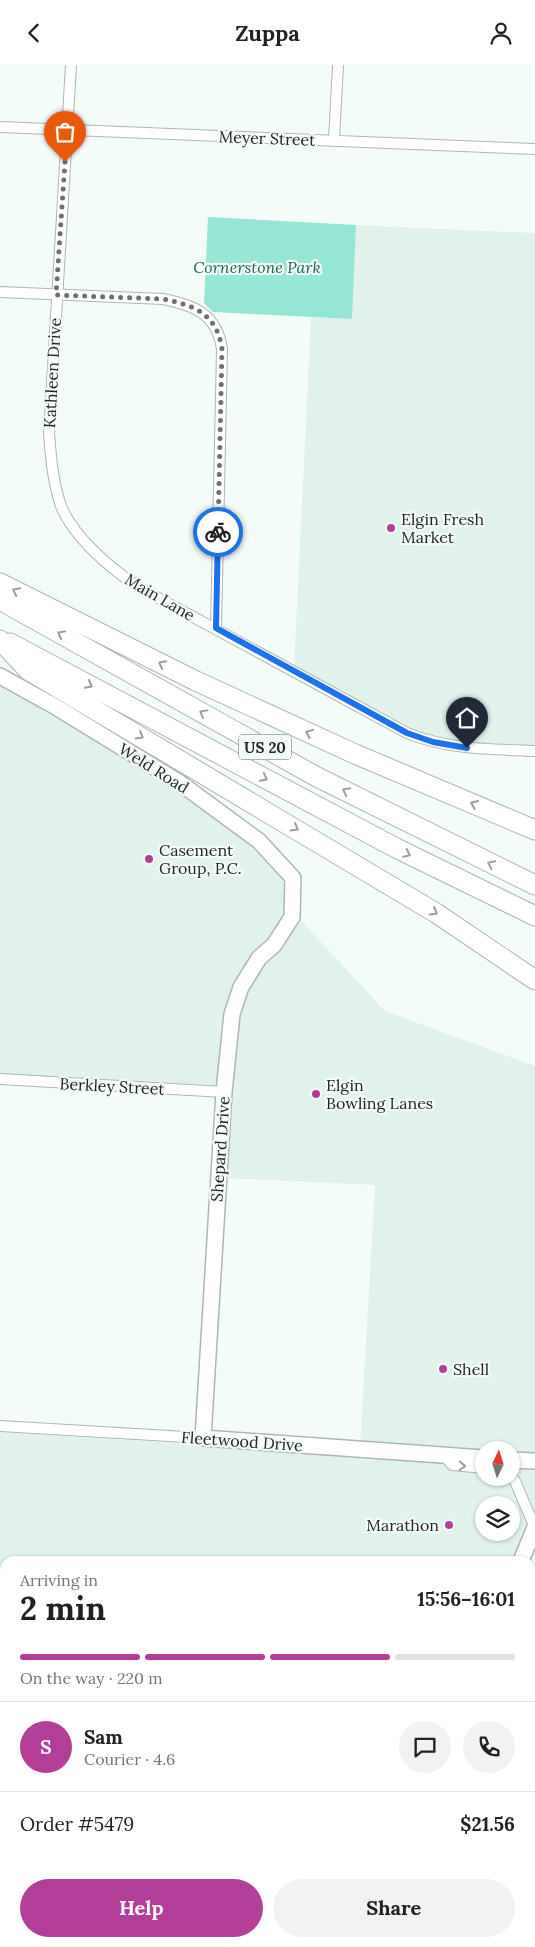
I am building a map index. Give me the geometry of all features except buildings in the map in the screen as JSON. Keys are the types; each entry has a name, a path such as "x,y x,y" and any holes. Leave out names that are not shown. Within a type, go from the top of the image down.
{"highway":[{"path":"0,583 196,681 355,754 535,830"},
{"name":"US 20","path":"0,600 317,777 535,885"},
{"path":"0,639 28,670 436,913 535,981"},
{"name":"US 20","path":"0,639 396,848 535,916"},
{"path":"504,959 535,975"}],"street":[{"name":"Kathleen Drive","path":"60,501 54,479 48,434 71,65"},
{"path":"334,140 338,65"},
{"name":"Meyer Street","path":"0,127 68,128 154,134 535,149"},
{"path":"0,292 163,299 190,305 207,317 218,332 222,349 216,628"},
{"name":"Main Lane","path":"60,501 72,525 110,566 140,587 407,733 450,746 535,751"},
{"name":"Weld Road","path":"0,676 56,707 180,783 259,841 293,878"},
{"name":"Shepard Drive","path":"203,1439 224,1092 232,1014 242,987 259,958 274,945 292,917 293,878"},
{"name":"Berkley Street","path":"0,1079 224,1092"},
{"name":"Fleetwood Drive","path":"0,1427 475,1457"},
{"path":"444,1455 452,1465 475,1467"},
{"path":"520,1460 535,1461"},
{"path":"517,1486 535,1528 523,1556"}],"shaded area":[{"path":"356,225 535,233 535,747 471,745 419,734 294,668 311,317 351,319"},
{"path":"0,681 170,781 255,843 289,879 288,915 251,964 221,1089 0,1076"},
{"path":"296,915 385,1011 535,1066 535,1459 520,1458 520,1441 475,1441 475,1454 360,1448 375,1185 223,1178 233,1032 245,988"},
{"path":"0,1432 475,1461 475,1486 520,1486 520,1464 535,1465 535,1522 521,1556 0,1556"}],"green space":[{"name":"Cornerstone Park","path":"208,217 356,225 352,319 213,312 204,303"}],"way so far":[{"path":"65,162 56,295 163,299 180,302 190,305 201,312 218,332 222,349 218,532"}],"place":[{"name":"Elgin Fresh Market","path":"391,528"},
{"name":"Casement Group, P.C.","path":"149,859"},
{"name":"Elgin Bowling Lanes","path":"316,1094"},
{"name":"Shell","path":"443,1369"},
{"name":"Marathon","path":"449,1525"}],"route":[{"path":"218,532 216,628 407,733 433,742 467,748"}]}
